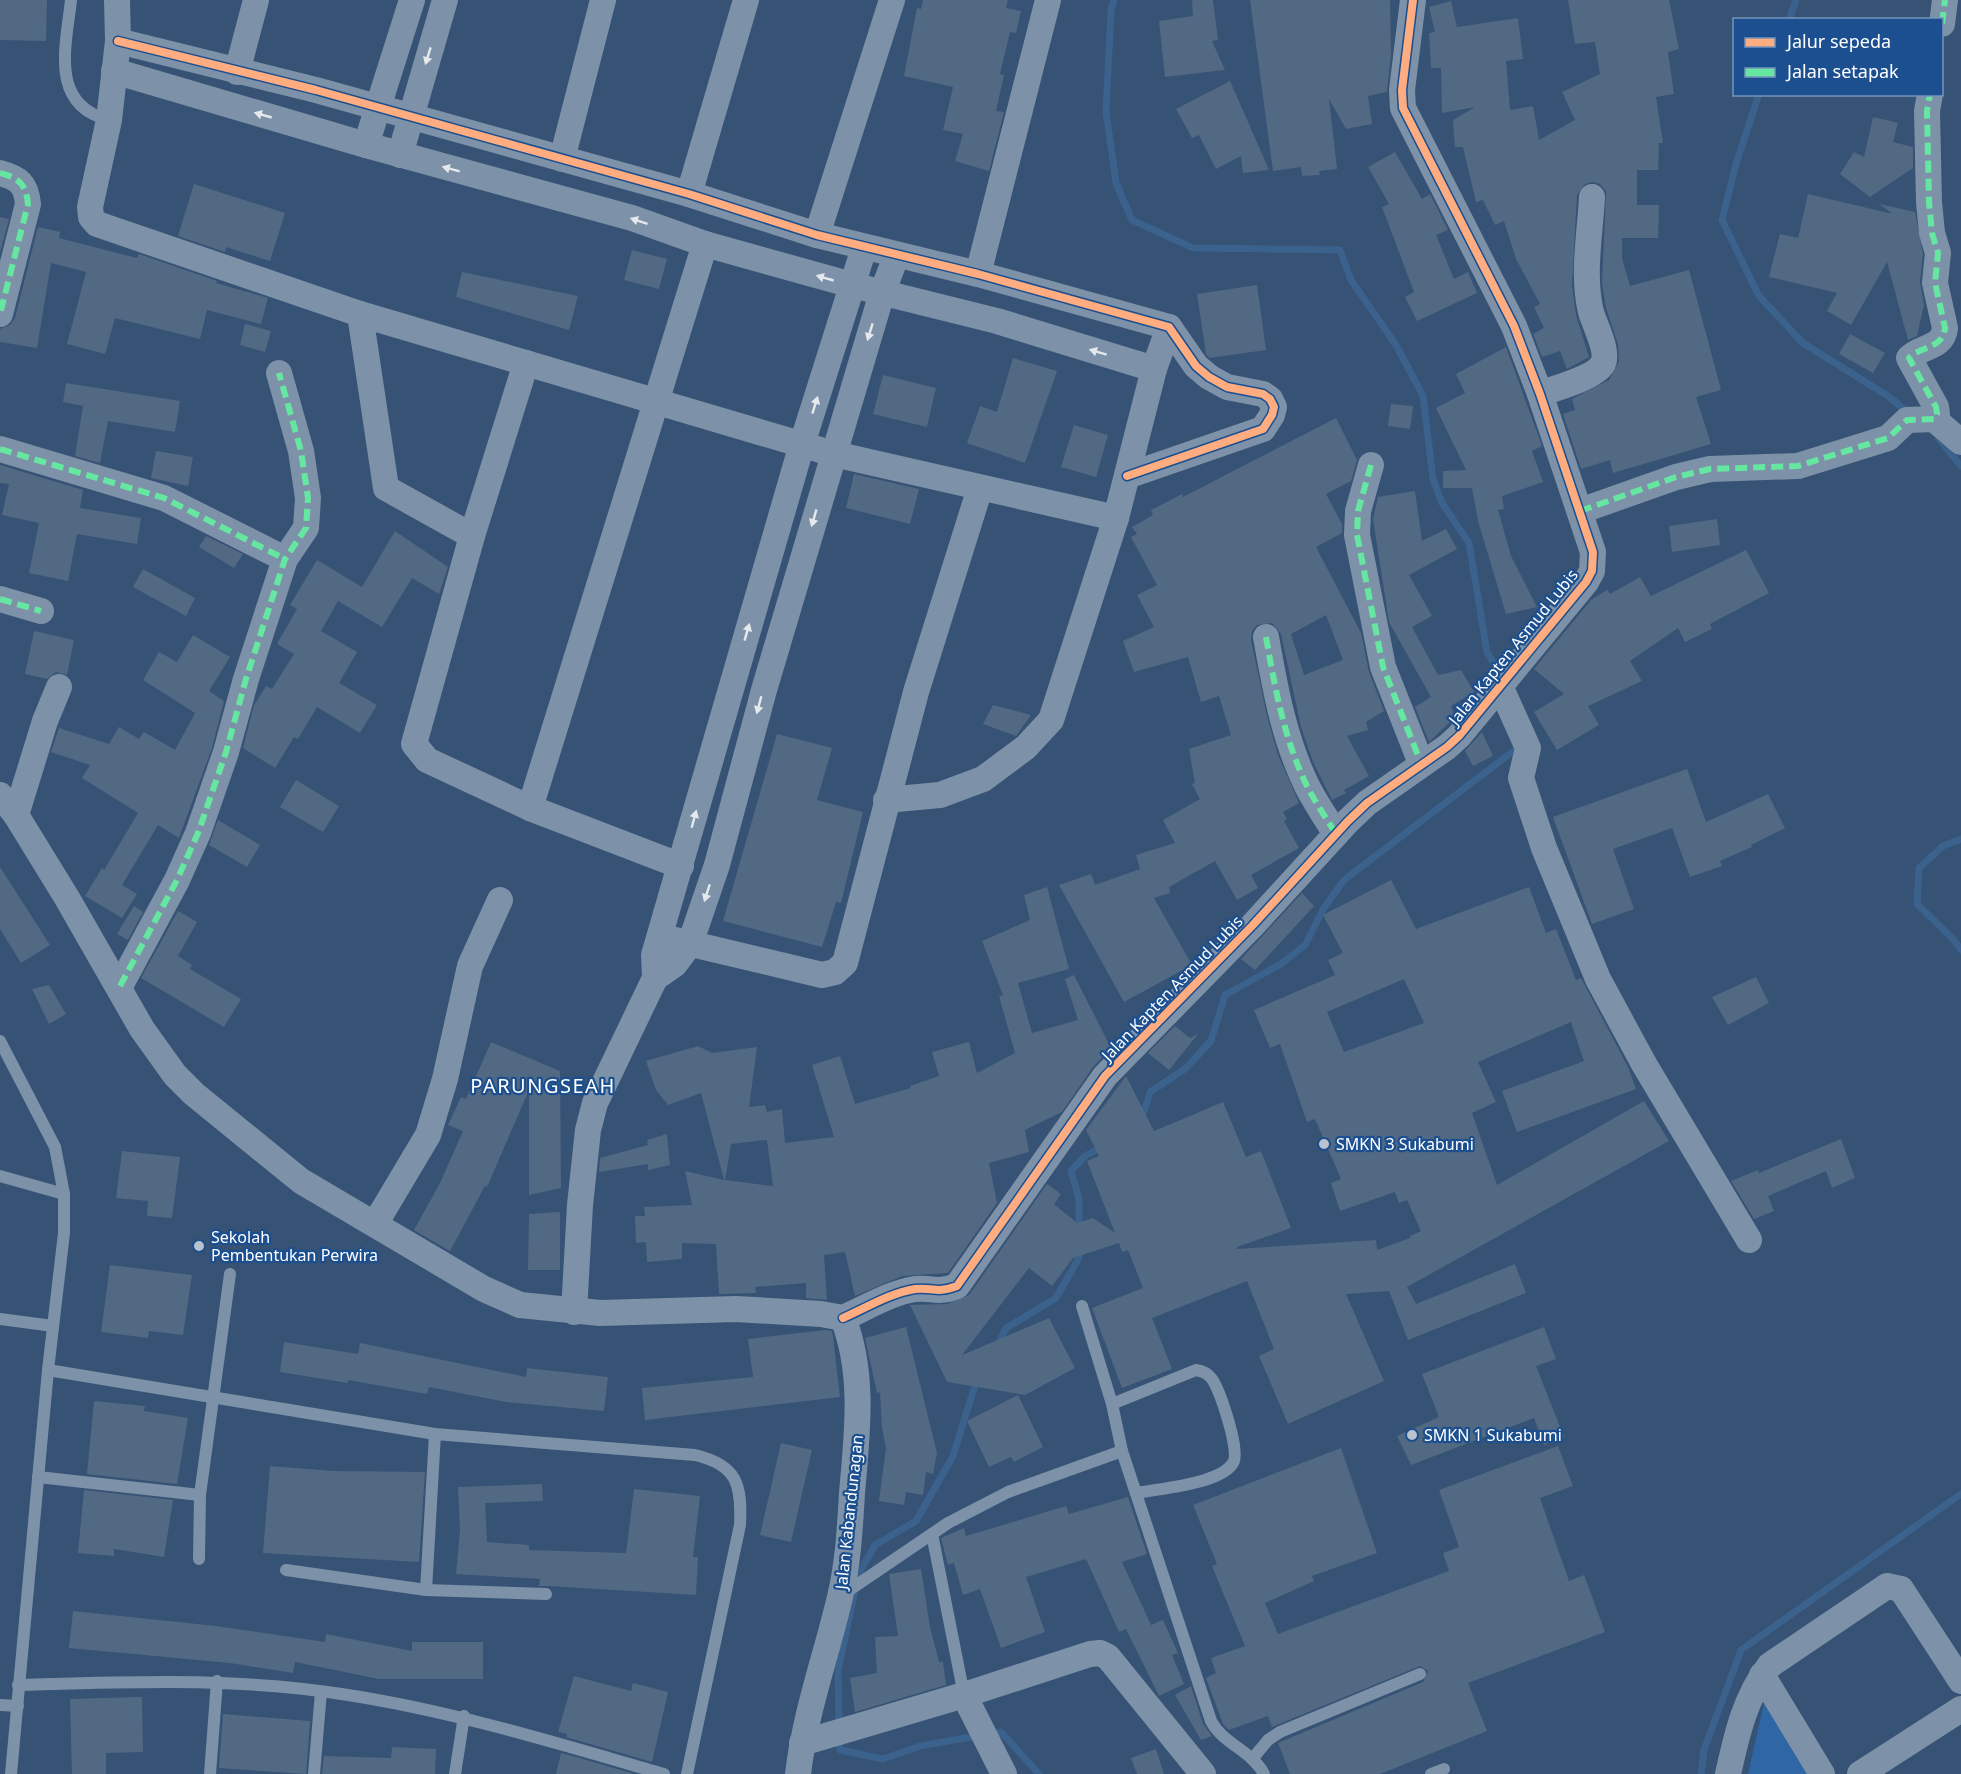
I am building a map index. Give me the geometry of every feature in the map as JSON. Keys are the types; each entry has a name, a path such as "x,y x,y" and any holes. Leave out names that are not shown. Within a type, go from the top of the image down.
{"street":[{"path":"117,0 118,41 109,120 90,207 91,217 97,224 360,314 834,454 1116,518"},
{"path":"237,72 256,0"},
{"path":"366,145 412,0"},
{"path":"400,155 409,116 445,0"},
{"path":"562,159 603,0"},
{"path":"689,194 746,0"},
{"path":"817,235 892,0"},
{"path":"978,274 1048,0"},
{"name":"Jalan Kapten Asmud Lubis","path":"843,1318 916,1289 936,1292 957,1286 1105,1076 1252,926 1367,803 1421,763 1447,747 1501,688 1586,582 1592,571 1593,552 1540,394 1514,326 1402,108 1402,90 1413,0"},
{"path":"1942,18 1945,0"},
{"path":"118,41 378,107 689,194 817,235 896,256 978,274 1169,327 1196,366 1209,377 1227,387 1263,394 1270,399 1274,407 1263,429 1250,436 1127,476"},
{"path":"114,71 400,155 632,218 705,244 882,293 997,321 1154,369"},
{"path":"1930,96 1929,202 1932,233 1938,253 1935,283 1945,328 1944,334 1935,345 1915,352 1910,358 1933,399 1937,414 1934,419"},
{"path":"0,173 17,178 26,190 28,204 0,314"},
{"path":"1540,394 1595,373 1604,362 1605,355 1594,322 1588,285 1592,197"},
{"path":"530,808 658,402 705,244"},
{"path":"655,978 654,955 802,444 864,248"},
{"path":"574,1311 580,1205 588,1130 595,1103 655,978 675,963 690,944 717,865 793,591 882,293 896,256"},
{"path":"360,314 386,488 472,536"},
{"path":"886,800 940,795 983,779 1026,747 1051,720 1116,518 1154,369 1169,327"},
{"path":"526,363 472,536 414,744 427,760 530,808 681,866"},
{"path":"120,986 177,880 211,800 285,559 306,528 308,498 301,451 279,373"},
{"path":"1580,512 1676,477 1710,469 1756,470 1798,466 1888,438 1907,420 1934,419 1961,442"},
{"path":"0,449 164,498 285,559"},
{"path":"1371,465 1358,511 1357,535 1383,667 1421,763"},
{"path":"660,936 822,975 840,969 844,963 915,692 980,488"},
{"path":"761,583 793,591"},
{"path":"0,599 41,611"},
{"path":"1266,637 1277,699 1291,746 1307,785 1336,834"},
{"path":"16,815 45,720 59,687"},
{"path":"1501,688 1528,748 1521,778 1544,848 1598,979 1644,1064 1749,1240"},
{"path":"0,795 16,815 159,1053 194,1094 301,1180 484,1289 520,1305 574,1311 736,1308 821,1314 843,1318"},
{"path":"375,1224 428,1135 446,1079 470,966 500,900"},
{"name":"Jalan Kabandunagan","path":"798,1774 802,1743 841,1596 849,1543 858,1416 855,1357 843,1318"},
{"path":"1728,1774 1749,1698 1770,1665 1882,1588 1892,1585 1901,1589 1961,1681"},
{"path":"802,1743 964,1695 1090,1654 1100,1653 1108,1658 1191,1771"},
{"path":"1762,1675 1822,1774"},
{"path":"964,1695 1004,1774"},
{"path":"1860,1774 1961,1709"}],"lane":[{"path":"71,0 63,68 80,106 94,117 109,120"},
{"path":"0,1041 55,1147 63,1194 64,1233 48,1370 11,1774"},
{"path":"0,1176 63,1194"},
{"path":"199,1559 200,1495 230,1274"},
{"path":"1082,1306 1112,1404 1122,1451 1211,1721 1223,1738 1253,1758 1264,1774"},
{"path":"0,1319 53,1326"},
{"path":"48,1370 212,1398 288,1407 435,1434 695,1455 717,1460 734,1478 741,1497 740,1525 687,1774"},
{"path":"1112,1404 1196,1370 1203,1371 1212,1379 1233,1441 1236,1456 1233,1464 1224,1472 1197,1482 1136,1493"},
{"path":"426,1590 435,1434"},
{"path":"841,1596 932,1534 1008,1492 1122,1451"},
{"path":"38,1477 200,1495"},
{"path":"932,1534 964,1695"},
{"path":"285,1570 426,1590 546,1594"},
{"path":"1253,1758 1268,1740 1280,1732 1420,1674"},
{"path":"18,1685 217,1682 321,1692 464,1716 664,1774"},
{"path":"210,1774 217,1682"},
{"path":"314,1774 321,1692"},
{"path":"0,1705 18,1707"},
{"path":"455,1774 464,1716"},
{"path":"1431,1774 1444,1769"}],"shaded area":[{"path":"1765,1698 1808,1774 1748,1774"}],"building":[{"path":"0,0 47,0 46,41 0,40"},
{"path":"923,0 1008,0 1006,8 1021,11 1016,33 1010,32 1000,74 1004,75 996,111 1004,112 989,171 955,161 963,134 943,130 953,87 904,76 917,8 921,9"},
{"path":"1192,0 1213,0 1218,40 1212,41 1225,70 1165,77 1159,21 1193,16"},
{"path":"1250,0 1390,0 1391,53 1387,92 1368,96 1372,124 1346,129 1329,99 1337,169 1319,171 1320,175 1302,176 1301,167 1273,171"},
{"path":"1568,0 1669,0 1679,49 1668,52 1674,94 1656,97 1663,143 1659,143 1658,170 1637,170 1637,205 1659,205 1658,238 1622,238 1622,258 1630,286 1689,270 1721,390 1696,397 1711,444 1613,473 1610,460 1581,469 1563,414 1575,410 1572,399 1609,380 1619,361 1618,344 1606,308 1602,283 1606,191 1600,184 1592,182 1585,184 1577,195 1572,285 1576,315 1589,357 1567,369 1560,351 1542,357 1533,334 1544,328 1534,307 1540,304 1516,259 1504,221 1495,225 1483,200 1476,202 1463,147 1455,147 1453,120 1475,107 1442,113 1441,68 1431,68 1429,33 1435,32 1429,7 1451,1 1457,27 1518,18 1523,59 1506,61 1510,110 1533,106 1539,140 1575,120 1562,92 1600,74 1595,42 1575,44"},
{"path":"1230,81 1269,170 1243,173 1241,156 1216,169 1199,135 1192,138 1176,109"},
{"path":"1873,117 1898,123 1893,142 1913,147 1913,168 1870,197 1840,174 1854,152 1864,157"},
{"path":"1395,152 1422,199 1430,194 1448,230 1436,235 1454,279 1468,272 1477,293 1417,321 1405,297 1414,292 1382,207 1389,204 1368,167"},
{"path":"194,184 285,213 270,261 226,247 225,252 178,236"},
{"path":"1808,194 1893,214 1879,204 1915,212 1923,254 1920,282 1924,305 1917,336 1908,340 1887,262 1851,325 1827,311 1837,293 1769,277 1780,234 1798,238"},
{"path":"0,217 9,219 0,253"},
{"path":"38,227 60,232 59,238 137,258 139,254 217,281 216,283 268,298 261,324 207,310 200,339 115,318 105,354 67,344 86,272 51,263 37,348 0,342 0,329 10,325 15,318"},
{"path":"632,250 667,259 659,289 624,280"},
{"path":"462,272 578,296 569,330 456,297"},
{"path":"1257,285 1266,350 1209,358 1206,354 1197,294"},
{"path":"245,324 271,331 265,352 240,345"},
{"path":"1850,334 1885,353 1873,373 1839,354"},
{"path":"1506,347 1542,446 1532,451 1543,482 1502,496 1504,509 1498,510 1511,556 1537,607 1506,614 1478,521 1472,488 1443,488 1443,471 1466,470 1436,408 1465,393 1456,374"},
{"path":"1013,358 1057,371 1025,463 967,443 980,406 997,412"},
{"path":"883,375 936,388 927,427 873,414"},
{"path":"66,383 180,401 175,432 108,421 100,463 75,456 83,406 63,402"},
{"path":"1391,404 1413,406 1410,429 1388,426"},
{"path":"1336,418 1357,460 1351,481 1326,494 1342,524 1342,533 1316,547 1361,633 1369,672 1384,711 1366,722 1368,730 1347,736 1369,776 1344,790 1346,793 1332,800 1313,762 1301,727 1281,634 1272,623 1257,625 1252,631 1251,640 1267,716 1278,755 1299,803 1283,812 1287,819 1284,821 1299,848 1251,875 1258,888 1237,900 1215,861 1169,887 1170,893 1154,898 1192,965 1124,1002 1059,885 1091,874 1095,885 1140,869 1136,855 1175,843 1163,820 1200,799 1192,784 1195,783 1189,749 1231,735 1219,696 1201,702 1188,657 1134,672 1123,641 1154,627 1137,595 1157,585 1131,537 1137,534 1132,527 1153,515 1151,510 1182,494 1183,497","holes":["1326,615 1343,660 1304,675 1291,634"]},
{"path":"1074,425 1108,435 1096,477 1061,467"},
{"path":"156,451 193,457 188,486 151,478"},
{"path":"0,465 83,490 80,508 141,518 137,544 77,534 68,581 29,573 39,523 2,515 9,484 0,483"},
{"path":"854,474 919,489 910,524 846,508"},
{"path":"1415,491 1422,541 1446,529 1457,549 1409,575 1432,616 1412,627 1438,675 1461,670 1474,692 1451,706 1455,717 1429,742 1415,707 1431,697 1389,622 1373,519 1378,497"},
{"path":"1717,519 1720,545 1672,552 1669,526"},
{"path":"395,531 448,567 439,594 412,578 382,627 338,601 321,631 357,652 339,683 377,705 360,733 317,707 298,739 294,737 275,768 243,748 254,705 266,686 272,689 294,654 277,644 297,609 290,605 317,560 362,587"},
{"path":"206,536 243,554 234,568 199,547"},
{"path":"1746,550 1769,593 1710,624 1712,629 1685,642 1678,628 1630,661 1642,681 1588,706 1599,725 1557,750 1534,712 1564,694 1534,669 1591,600 1607,590 1610,594 1640,577 1651,596"},
{"path":"143,569 195,598 186,616 133,587"},
{"path":"34,631 74,640 67,675 56,672 47,679 25,674"},
{"path":"193,635 230,657 209,691 224,701 212,748 179,838 158,825 122,885 137,894 122,918 85,896 102,868 104,870 138,813 82,778 90,765 51,752 59,728 109,744 119,727 139,739 144,732 175,750 195,713 143,680 159,652 177,662"},
{"path":"993,705 1031,715 1016,736 983,724"},
{"path":"1482,732 1493,756 1473,766 1465,751"},
{"path":"777,734 832,748 817,800 863,812 841,903 836,902 822,947 723,921"},
{"path":"1687,769 1706,822 1768,794 1785,828 1751,845 1752,847 1720,861 1722,866 1690,877 1672,828 1613,849 1634,909 1592,924 1553,817"},
{"path":"296,780 339,806 323,832 280,807"},
{"path":"218,820 260,845 247,867 209,845"},
{"path":"0,867 50,945 21,963 0,929"},
{"path":"1391,880 1416,929 1529,887 1546,933 1556,929 1576,980 1581,978 1628,1067 1636,1089 1517,1132 1502,1091 1584,1061 1571,1022 1478,1062 1496,1102 1472,1113 1497,1185 1644,1101 1669,1141 1407,1287 1416,1304 1515,1264 1526,1293 1408,1340 1389,1291 1346,1294 1384,1381 1288,1424 1259,1356 1274,1349 1247,1281 1152,1318 1172,1369 1122,1388 1092,1308 1143,1288 1128,1250 1122,1252 1119,1243 1073,1258 1052,1286 1029,1268 962,1355 1049,1318 1075,1368 1025,1395 947,1382 910,1305 947,1304 969,1295 1047,1184 1061,1194 1054,1204 1077,1223 1093,1218 1115,1233 1087,1161 1099,1156 1086,1130 1126,1076 1154,1131 1223,1102 1246,1157 1261,1151 1291,1228 1237,1247 1237,1249 1376,1240 1377,1250 1410,1238 1421,1231 1407,1200 1399,1203 1395,1192 1340,1211 1331,1183 1341,1179 1315,1119 1307,1122 1280,1044 1270,1048 1254,1010 1335,975 1328,960 1343,953 1323,915","holes":["1404,979 1424,1023 1344,1052 1327,1012"]},
{"path":"1047,887 1069,969 1018,983 1032,1033 1078,1020 1065,979 1074,975 1111,1048 1093,1067 1062,1112 1025,1130 1029,1152 989,1163 997,1203 948,1273 902,1276 855,1296 845,1252 824,1255 827,1300 806,1298 806,1283 755,1287 756,1293 719,1294 716,1244 682,1243 682,1259 647,1262 646,1242 636,1243 635,1216 645,1216 644,1207 692,1205 685,1171 724,1180 701,1093 668,1105 656,1090 646,1061 698,1046 712,1053 757,1047 749,1107 765,1105 767,1112 782,1109 785,1143 834,1137 812,1065 840,1056 855,1104 911,1088 910,1086 939,1076 932,1052 969,1042 977,1073 1015,1053 999,996 1003,995 982,941 1030,920 1024,895","holes":["767,1140 773,1186 725,1180 731,1144"]},
{"path":"1302,893 1314,906 1255,970 1241,959"},
{"path":"134,906 143,912 128,940 117,934"},
{"path":"178,911 197,922 178,956 192,965 190,969 241,999 224,1027 141,978"},
{"path":"1756,977 1769,1003 1728,1025 1712,997"},
{"path":"49,985 66,1014 49,1024 32,989"},
{"path":"1175,1026 1190,1038 1198,1034 1169,1070 1148,1053"},
{"path":"491,1042 560,1071 561,1188 529,1195 529,1090 487,1187 485,1186 450,1251 414,1230 440,1183 463,1131 448,1125 461,1097 466,1099"},
{"path":"667,1134 670,1165 648,1170 648,1164 599,1172 600,1158 648,1145 647,1140"},
{"path":"1841,1139 1855,1178 1832,1188 1826,1171 1768,1196 1774,1211 1754,1219 1731,1181 1758,1170 1759,1173"},
{"path":"122,1151 180,1157 172,1218 147,1216 148,1201 116,1198"},
{"path":"560,1212 560,1270 528,1270 529,1214"},
{"path":"110,1265 192,1275 183,1335 149,1331 148,1338 101,1332"},
{"path":"906,1327 937,1453 933,1474 926,1472 923,1495 906,1492 904,1505 879,1501 886,1448 882,1428 880,1392 877,1393 865,1338"},
{"path":"1544,1327 1556,1359 1536,1366 1564,1437 1544,1445 1534,1418 1411,1465 1397,1436 1439,1417 1422,1374"},
{"path":"832,1331 840,1397 645,1420 642,1388 753,1377 748,1339"},
{"path":"284,1342 358,1354 360,1343 526,1377 527,1368 608,1377 604,1411 506,1402 429,1387 427,1394 348,1380 348,1383 280,1372"},
{"path":"1018,1395 1043,1447 1014,1462 1011,1457 989,1467 967,1421"},
{"path":"94,1401 145,1406 144,1411 188,1418 177,1484 87,1474"},
{"path":"781,1443 812,1450 791,1542 760,1535"},
{"path":"1558,1446 1573,1486 1540,1498 1569,1581 1584,1575 1605,1632 1468,1683 1487,1731 1380,1774 1290,1774 1278,1743 1423,1682 1428,1671 1420,1666 1272,1727 1268,1716 1229,1730 1223,1724 1206,1678 1216,1673 1211,1658 1245,1646 1212,1566 1217,1564 1193,1505 1341,1448 1377,1553 1312,1576 1314,1581 1265,1603 1278,1634 1449,1571 1443,1553 1459,1547 1439,1490"},
{"path":"270,1466 333,1471 425,1472 419,1562 263,1553"},
{"path":"542,1484 543,1501 485,1503 487,1542 529,1545 529,1550 626,1553 634,1489 700,1496 693,1557 698,1557 696,1595 539,1586 540,1579 456,1574 460,1530 458,1487"},
{"path":"84,1490 173,1500 164,1557 114,1549 114,1556 78,1553"},
{"path":"1128,1497 1147,1554 1122,1562 1151,1625 1163,1620 1178,1653 1172,1655 1184,1684 1159,1696 1126,1629 1119,1632 1086,1559 1026,1577 1045,1632 1001,1648 980,1589 963,1595 954,1563 948,1565 941,1538 964,1528 966,1536 1066,1506 1069,1514"},
{"path":"921,1569 930,1627 939,1662 943,1662 946,1685 855,1712 850,1678 877,1673 875,1637 898,1636 889,1574"},
{"path":"73,1611 216,1626 325,1642 326,1634 412,1651 412,1642 483,1642 483,1679 379,1679 295,1662 293,1673 230,1663 69,1648"},
{"path":"574,1676 631,1691 633,1683 668,1692 652,1762 566,1737 567,1734 558,1732"},
{"path":"1191,1686 1203,1724 1212,1736 1201,1740 1175,1695"},
{"path":"142,1697 143,1752 106,1753 106,1774 72,1774 70,1699"},
{"path":"223,1714 310,1721 306,1774 219,1768"},
{"path":"392,1747 436,1749 435,1774 322,1774 324,1756 391,1758"},
{"path":"1156,1749 1164,1774 1137,1774 1131,1758"},
{"path":"561,1753 583,1759 634,1774 556,1774"}],"waterway":[{"path":"1114,0 1111,10 1106,111 1116,183 1132,220 1193,248 1340,250 1351,280 1396,345 1423,396 1433,479 1442,503 1469,543 1487,652 1501,676"},
{"path":"1790,18 1796,0"},
{"path":"1758,96 1736,164 1722,220 1759,296 1803,343 1888,396 1910,414"},
{"path":"1939,439 1961,466"},
{"path":"1142,1118 1150,1092 1185,1069 1211,1041 1225,995 1281,964 1305,945 1324,908 1344,880 1516,749 1517,744"},
{"path":"1961,839 1943,846 1919,868 1917,904 1953,939 1961,950"},
{"path":"1079,1230 1079,1199 1071,1171 1085,1156 1102,1147"},
{"path":"997,1347 1006,1328 1056,1298 1079,1258 1079,1247"},
{"path":"839,1727 838,1671 858,1575 875,1545 916,1521 953,1456 977,1379"},
{"path":"1701,1774 1704,1750 1741,1650 1961,1494"},
{"path":"988,1734 1001,1732 1039,1774"},
{"path":"839,1738 840,1750 883,1759 920,1746 977,1736"}],"marked path":[{"path":"1943,18 1945,0"},
{"path":"1580,511 1676,477 1710,469 1798,466 1888,438 1907,420 1934,419 1937,414 1936,407 1909,358 1936,344 1945,328 1935,283 1938,253 1932,233 1929,202 1927,111 1930,96"},
{"path":"0,173 20,183 25,191 28,204 0,314"},
{"path":"120,986 177,880 198,833 226,752 246,679 285,559 306,528 308,498 301,451 279,373"},
{"path":"0,449 164,498 285,559"},
{"path":"1371,465 1358,511 1357,535 1383,667 1421,763"},
{"path":"0,599 41,611"},
{"path":"1266,637 1277,694 1292,750 1310,792 1336,834"}],"cycle path":[{"path":"843,1318 887,1297 906,1291 944,1290 957,1286 1105,1076 1252,926 1348,821 1367,803 1447,747 1459,736 1586,582 1592,571 1593,552 1540,394 1514,326 1403,108 1402,90 1413,0"},
{"path":"118,41 316,90 689,194 817,235 978,274 1169,327 1196,366 1209,377 1227,387 1263,394 1270,399 1274,407 1263,429 1127,476"}],"place":[{"name":"SMKN 3 Sukabumi","path":"1324,1144"},
{"name":"Sekolah Pembentukan Perwira","path":"199,1246"},
{"name":"SMKN 1 Sukabumi","path":"1412,1435"}],"district":[{"name":"PARUNGSEAH","path":"543,1085"}]}
